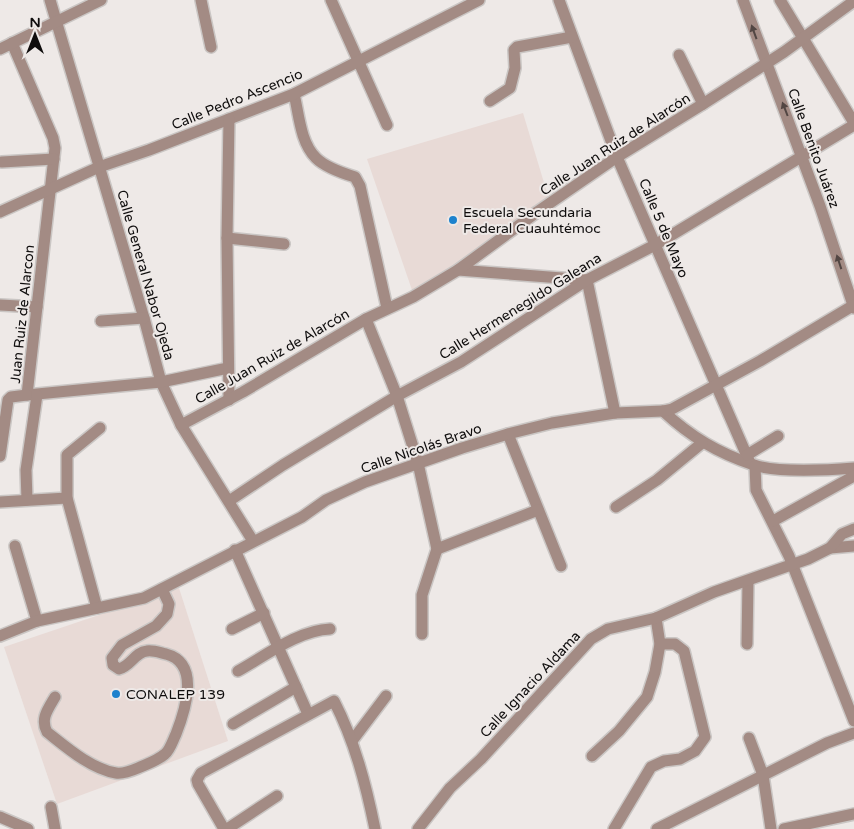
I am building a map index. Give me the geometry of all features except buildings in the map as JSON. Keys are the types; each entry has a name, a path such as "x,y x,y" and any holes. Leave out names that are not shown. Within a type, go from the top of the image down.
{"street":[{"name":"Calle General Nabor Ojeda","path":"50,0 144,318 161,382 181,425 253,541"},
{"path":"0,48 101,0"},
{"path":"202,0 211,47"},
{"path":"331,0 387,125"},
{"name":"Calle Pedro Ascencio","path":"0,212 99,167 294,94 479,0"},
{"name":"Calle 5 de Mayo","path":"559,0 617,157 715,385 751,461 756,490 773,521 793,565 854,721"},
{"name":"Calle Benito Juárez","path":"743,0 765,64 785,109 854,306"},
{"path":"780,0 854,124"},
{"name":"Calle Juan Ruiz de Alarcón","path":"181,425 229,400 366,319 413,297 458,270 617,157 803,39 854,1"},
{"path":"490,101 510,88 515,68 514,50 517,47 572,37"},
{"name":"Juan Ruiz de Alarcon","path":"12,43 53,138 55,148 37,307 32,395 161,382 228,368"},
{"path":"679,55 703,104"},
{"path":"294,94 306,142 316,158 338,171 355,177 360,186 386,308"},
{"path":"229,119 227,238 229,400"},
{"name":"Calle Hermenegildo Galeana","path":"228,501 282,464 397,396 461,362 586,280 655,244 854,124"},
{"path":"2,162 54,159"},
{"path":"227,238 284,244"},
{"path":"458,270 586,280 615,413"},
{"path":"0,305 37,307"},
{"name":"Calle Nicolás Bravo","path":"0,636 37,621 144,598 302,516 326,500 365,482 418,464 508,434 552,423 615,413 663,411 681,405 854,306"},
{"path":"101,321 144,318"},
{"path":"366,319 397,396 418,464 437,550 422,595 422,634"},
{"path":"0,456 8,400 32,395 26,470 27,500"},
{"path":"663,411 702,443 776,469 854,468"},
{"path":"97,608 67,498 67,455 100,428"},
{"path":"508,434 561,566"},
{"path":"751,461 778,436"},
{"path":"616,507 657,480 702,443"},
{"path":"773,521 854,476"},
{"path":"0,502 67,498"},
{"path":"437,550 538,510"},
{"name":"Calle Ignacio Aldama","path":"418,829 450,788 481,759 591,639 608,629 656,618 714,592 808,559 830,548 842,534 854,530"},
{"path":"15,546 37,621"},
{"path":"830,548 854,546"},
{"path":"235,550 280,647 308,714"},
{"path":"747,644 748,581"},
{"path":"55,697 43,720 43,726 47,732 87,761 100,768 121,774 155,760 166,753 183,717 186,704 188,682 182,665 175,656 148,651 137,655 126,667 119,669 113,665 112,658 122,644 156,626 167,614 169,604 162,590"},
{"path":"232,629 264,613"},
{"path":"592,756 619,731 647,697 655,672 660,644 656,618"},
{"path":"238,671 306,633 330,629"},
{"path":"614,829 651,767 664,761 680,759 695,752 704,738 684,651 675,644 660,644"},
{"path":"233,724 296,687"},
{"path":"352,741 386,696"},
{"path":"277,796 226,829 197,780 201,773 334,701 352,741 376,829"},
{"path":"657,829 827,743 854,733"},
{"path":"749,738 763,775 771,829"},
{"path":"51,807 55,829"},
{"path":"784,829 854,814"},
{"path":"0,817 28,829"}],"shaded area":[{"name":"Escuela Secundaria Federal Cuauhtémoc","path":"523,113 548,196 489,243 413,293 367,159"},
{"name":"CONALEP 139","path":"179,588 228,741 57,804 4,647"}],"place":[{"name":"Escuela Secundaria Federal Cuauhtémoc","path":"453,220"},
{"name":"CONALEP 139","path":"116,694"}]}
